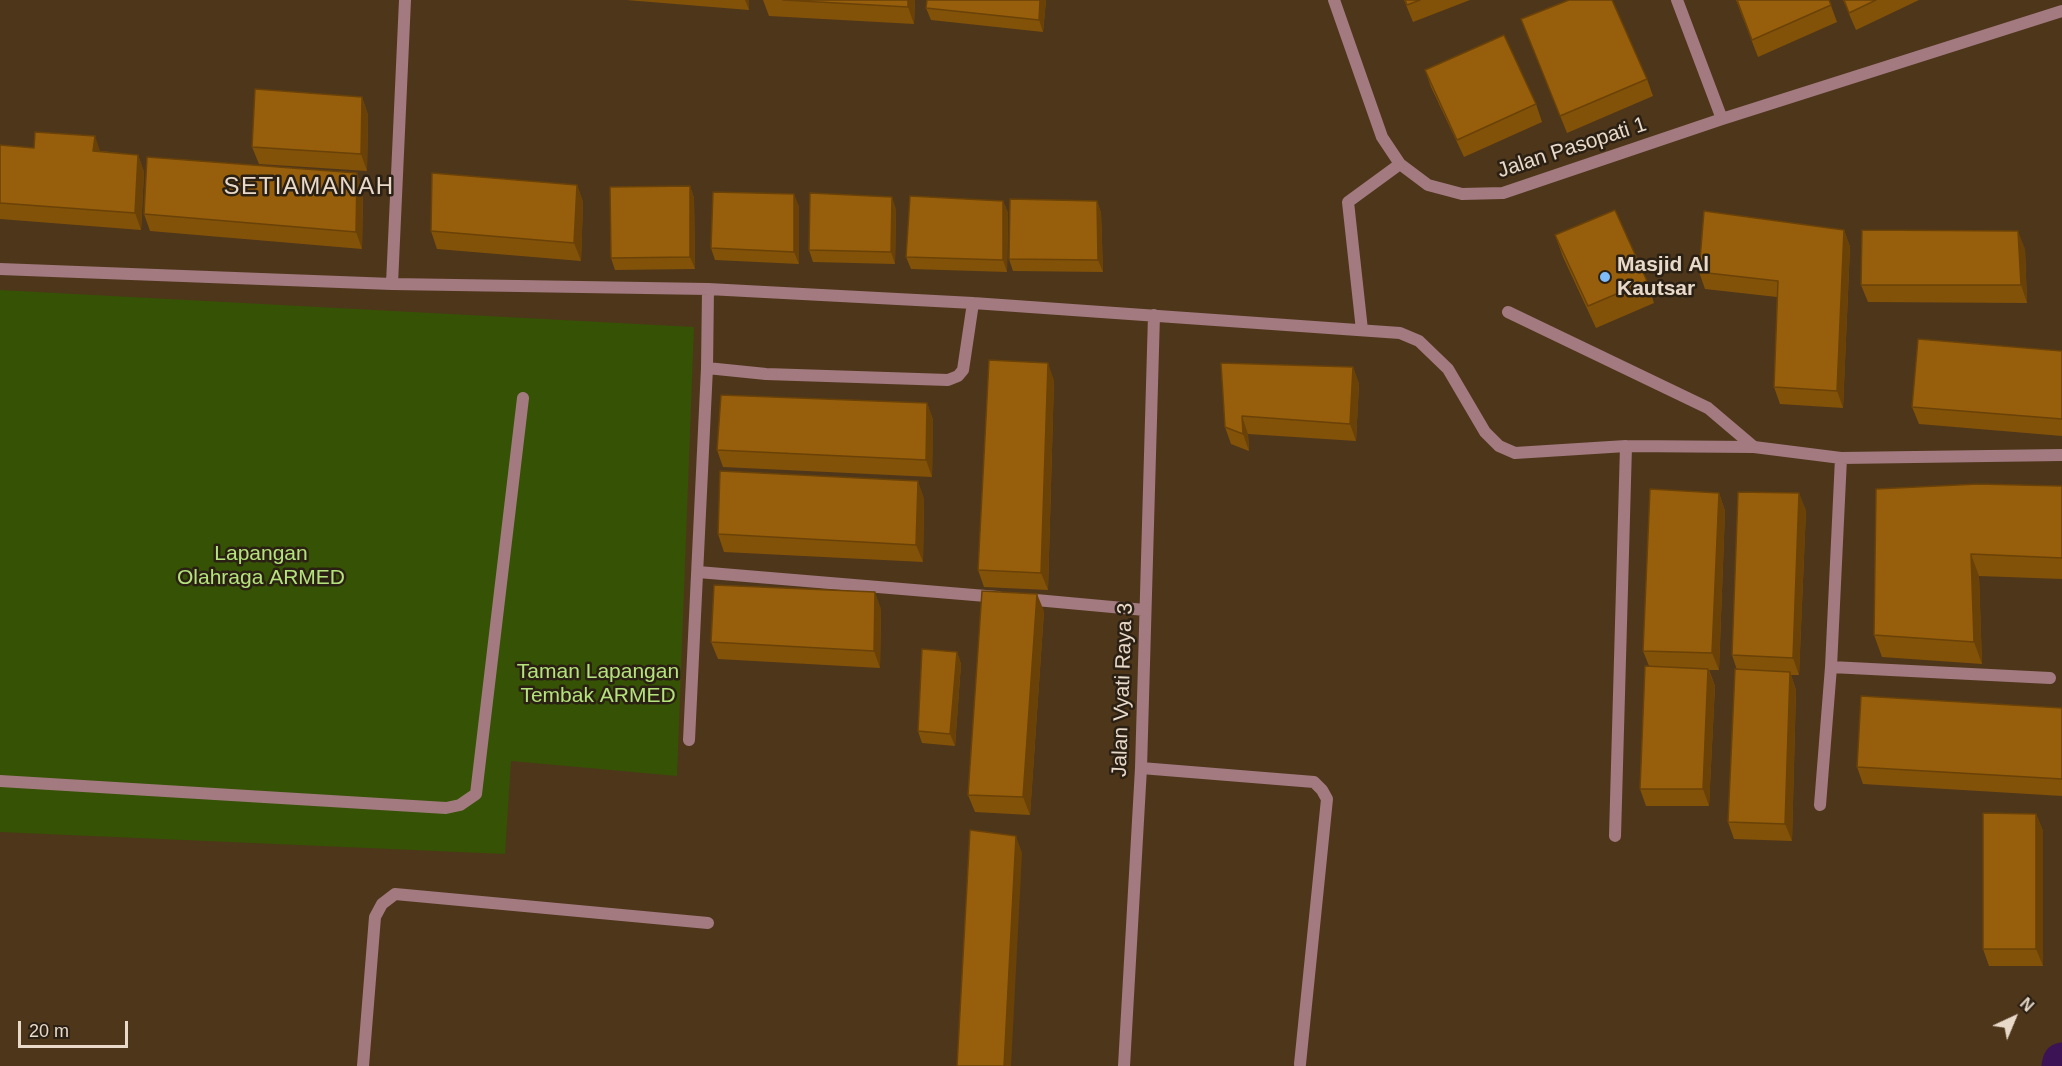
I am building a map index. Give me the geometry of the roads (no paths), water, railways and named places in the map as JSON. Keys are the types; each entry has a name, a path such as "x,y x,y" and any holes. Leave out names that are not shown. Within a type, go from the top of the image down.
{"street":[{"path":"392,284 405,0"},
{"name":"Jalan Pasopati 1","path":"1334,0 1382,137 1400,164 1428,185 1462,194 1503,193 1722,119 2062,12"},
{"path":"1677,0 1722,119"},
{"path":"1362,330 1348,201 1400,164"},
{"path":"0,269 392,284 708,289 973,303 1400,333 1419,341 1448,369 1474,418 1499,446 1515,453 1626,446 1754,447 1841,458 2062,456"},
{"path":"689,740 707,368 708,289"},
{"path":"707,368 766,374 948,380 958,376 963,370 973,303"},
{"path":"1508,312 1708,408 1754,447"},
{"name":"Jalan Vyati Raya 3","path":"1124,1066 1141,768 1154,315"},
{"path":"0,781 446,808 460,805 476,794 523,399"},
{"path":"1615,836 1626,446"},
{"path":"1820,805 1831,668 1841,458"},
{"path":"698,572 1145,610"},
{"path":"1831,668 2050,678"},
{"path":"1141,768 1314,782 1327,799 1300,1064"},
{"path":"363,1066 375,917 382,904 395,894 708,923"}],"waterway":[{"path":"2061,1066 2062,1062"}],"place":[{"name":"Masjid Al Kautsar","path":"1605,277"}],"district":[{"name":"SETIAMANAH","path":"309,187"}],"park label":[{"name":"Lapangan Olahraga ARMED","path":"261,566"},
{"name":"Taman Lapangan Tembak ARMED","path":"598,684"}]}
